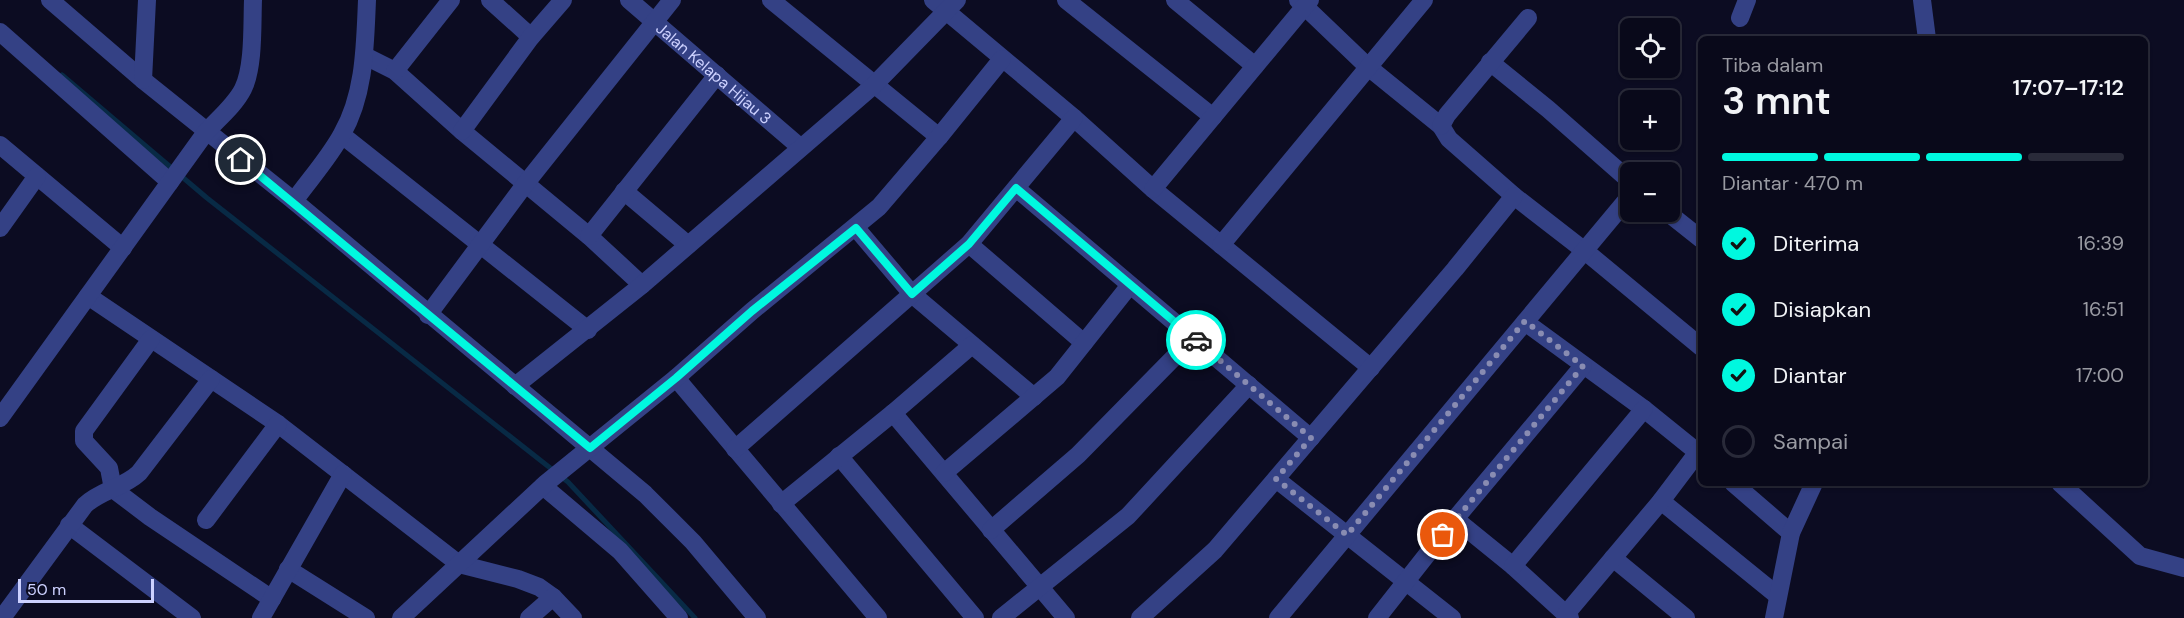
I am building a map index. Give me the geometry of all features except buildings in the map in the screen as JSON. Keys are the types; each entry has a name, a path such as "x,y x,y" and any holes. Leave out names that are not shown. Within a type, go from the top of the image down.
{"street":[{"path":"50,0 204,136 294,201 515,386 586,451 645,494 693,542 757,618"},
{"path":"143,80 147,0"},
{"path":"0,418 204,136 243,89 250,57 253,0"},
{"path":"294,201 342,135 352,111 365,56 367,0"},
{"path":"395,71 451,0"},
{"path":"490,0 531,37"},
{"path":"462,131 531,37 563,0"},
{"name":"Jalan Kelapa Hijau 3","path":"629,0 800,147"},
{"path":"428,315 526,183 672,0"},
{"path":"771,0 939,137"},
{"path":"1066,0 1213,117"},
{"path":"1175,0 1255,66"},
{"path":"1221,244 1424,0"},
{"path":"1740,18 1747,0"},
{"path":"1922,0 1927,36"},
{"path":"1153,189 1255,66 1304,2 1367,66 1441,126 1449,139 1514,196 1698,345"},
{"path":"515,386 642,285 874,85 946,4 1002,59 1074,118 1153,189 1371,368"},
{"path":"1441,126 1447,115 1528,18"},
{"path":"0,57 6,37 173,178"},
{"path":"365,56 395,71 462,131 589,236 642,285"},
{"path":"401,618 544,485 676,378 752,311 879,207 1002,59"},
{"path":"1490,62 1620,172"},
{"path":"589,236 717,75"},
{"path":"735,449 969,244 1074,118"},
{"path":"342,135 588,330"},
{"path":"0,145 123,248"},
{"path":"0,228 37,176"},
{"path":"1016,188 1311,438"},
{"path":"624,191 688,245"},
{"path":"1140,618 1215,550 1455,269 1514,196"},
{"path":"1278,618 1620,208"},
{"path":"1680,222 1698,237"},
{"path":"856,228 912,294 1034,397"},
{"path":"969,244 1084,343"},
{"path":"944,473 1057,377 1130,285"},
{"path":"88,296 278,424 459,564 518,579 538,587 553,597 573,618"},
{"path":"1525,321 1644,409 1698,453"},
{"path":"991,530 1078,455 1193,338"},
{"path":"151,339 84,431 84,441 109,468 112,489 272,598"},
{"path":"781,504 972,345"},
{"path":"1377,618 1455,519 1583,366"},
{"path":"676,378 878,618"},
{"path":"6,617 69,525 94,497 129,482 139,473 211,379"},
{"path":"1001,618 1128,516 1250,385"},
{"path":"1514,566 1644,409"},
{"path":"893,413 1066,618"},
{"path":"206,520 278,424"},
{"path":"1455,519 1514,566 1568,616 1698,455"},
{"path":"839,456 975,618"},
{"path":"261,618 343,474"},
{"path":"1276,479 1452,618"},
{"path":"544,485 620,551 679,618"},
{"path":"1736,486 1791,533"},
{"path":"1774,618 1791,533 1813,486"},
{"path":"2063,486 2140,556 2184,568"},
{"path":"1660,501 1778,596"},
{"path":"69,525 192,618"},
{"path":"1613,558 1686,618"},
{"path":"288,569 366,618"},
{"path":"529,618 553,597"}],"waterway":[{"path":"62,75 207,198 568,482 695,618"}],"way so far":[{"path":"1196,340 1311,438 1276,479 1347,535 1525,321 1583,366 1443,535"}],"route":[{"path":"241,160 294,201 590,448 676,378 752,311 856,228 912,294 969,244 1016,188 1196,340"}]}
